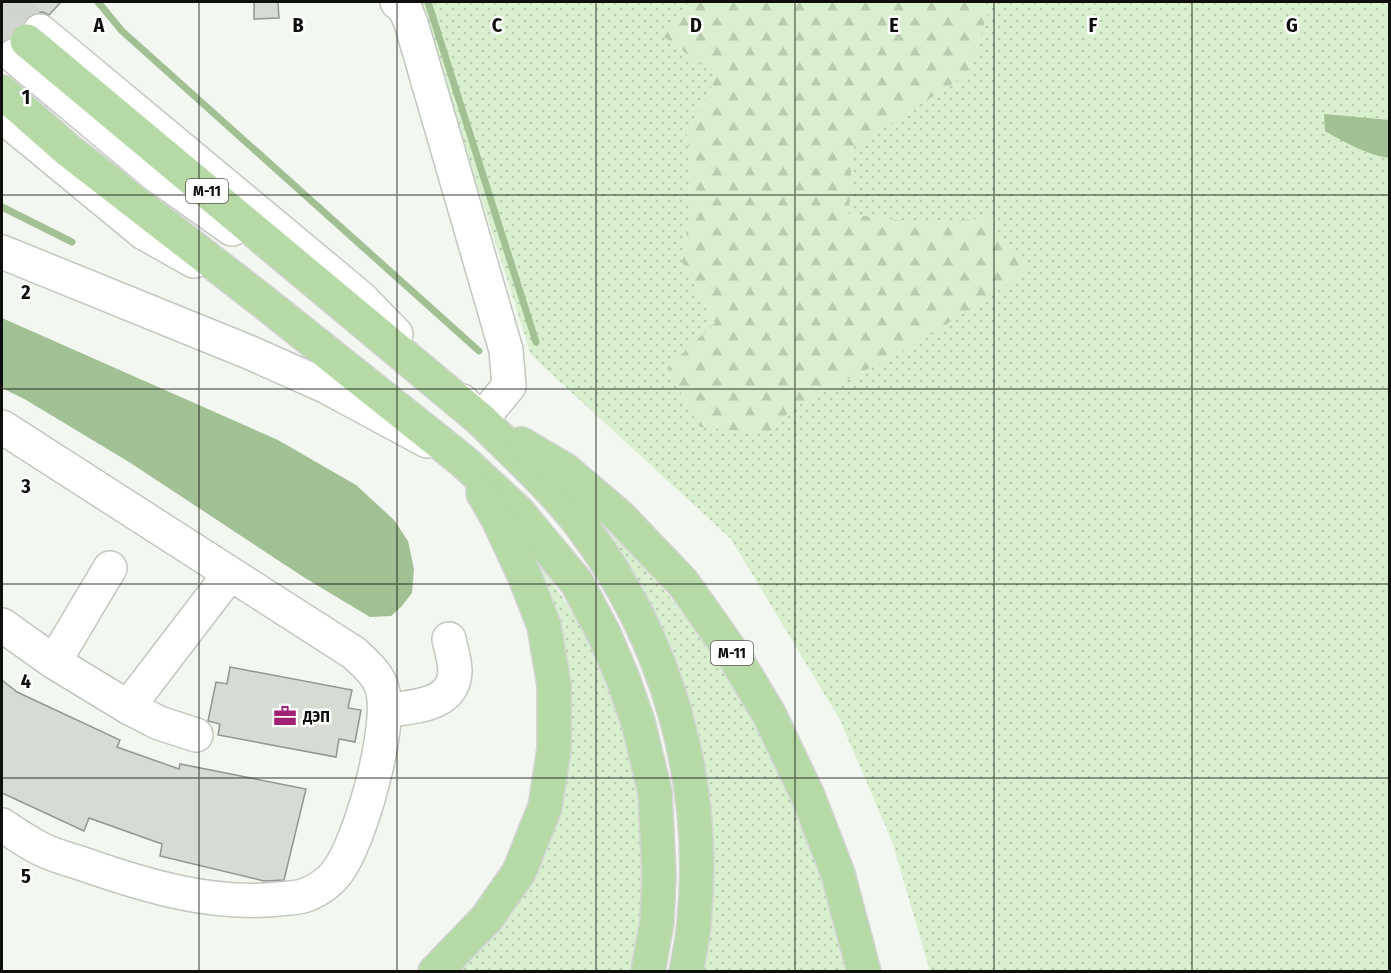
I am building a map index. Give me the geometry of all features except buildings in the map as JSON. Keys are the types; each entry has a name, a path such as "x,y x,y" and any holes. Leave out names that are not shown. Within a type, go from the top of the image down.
{"main road":[{"name":"М-11","path":"32,35 481,420 535,474 580,524 610,566 639,617 661,669 677,717 692,788 697,874 694,923 686,972"},
{"path":"2,92 69,151 460,458 518,512 577,583 604,634 624,679 656,792 659,874 657,922 648,972"},
{"name":"М-11","path":"481,420 565,470 619,516 683,583 733,654 769,714 808,796 838,874 864,972"},
{"path":"435,972 487,918 519,872 545,807 554,749 554,685 544,626 525,577 498,519 460,458"}],"lane":[{"path":"32,35 272,200 362,298 481,420 509,386 506,350 411,23 405,9 397,2"},
{"path":"2,116 16,137 144,232 265,303"},
{"path":"2,252 251,353 325,386 395,426 460,458"},
{"path":"2,427 354,653 377,677 383,690 385,711 384,731 355,841 338,871 323,887 304,896 256,901 192,895 126,879 41,849 2,825"},
{"path":"54,662 110,568"},
{"path":"128,707 230,575"},
{"path":"2,625 54,662 128,707 159,723 196,735"},
{"path":"385,711 436,701 445,696 451,688 455,669 449,639"}],"green space":[{"path":"419,2 690,2 660,34 717,76 687,133 691,199 682,262 768,434 794,407 913,346 988,218 922,223 849,214 851,148 968,74 988,12 983,2 1389,2 1389,971 930,971 892,841 839,718 731,539 531,355"},
{"path":"690,2 983,2 988,12 968,74 852,148 849,214 922,223 988,218 1028,271 913,346 794,407 768,434 700,427 667,368 715,323 682,262 691,199 687,133 717,76 660,34"},
{"path":"587,511 630,552 667,593 722,669 746,708 768,749 806,835 822,879 845,971 701,971 706,787"},
{"path":"522,541 559,592 592,647 609,685 627,742 638,802 642,862 639,928 630,971 457,972 508,915 556,809"}],"shaded area":[{"path":"1324,114 1389,120 1389,158 1364,151 1325,131"},
{"path":"2,318 278,440 356,485 394,520 408,541 414,569 412,593 391,616 370,617 305,578 129,462 2,388"}],"waterway":[{"path":"98,2 122,31 479,351"},
{"path":"428,2 536,342"},
{"path":"2,207 72,242"}],"tunnel":[{"path":"5,2 38,29"},
{"path":"2,20 27,41"}],"place":[{"name":"ДЭП","path":"285,716"}]}
